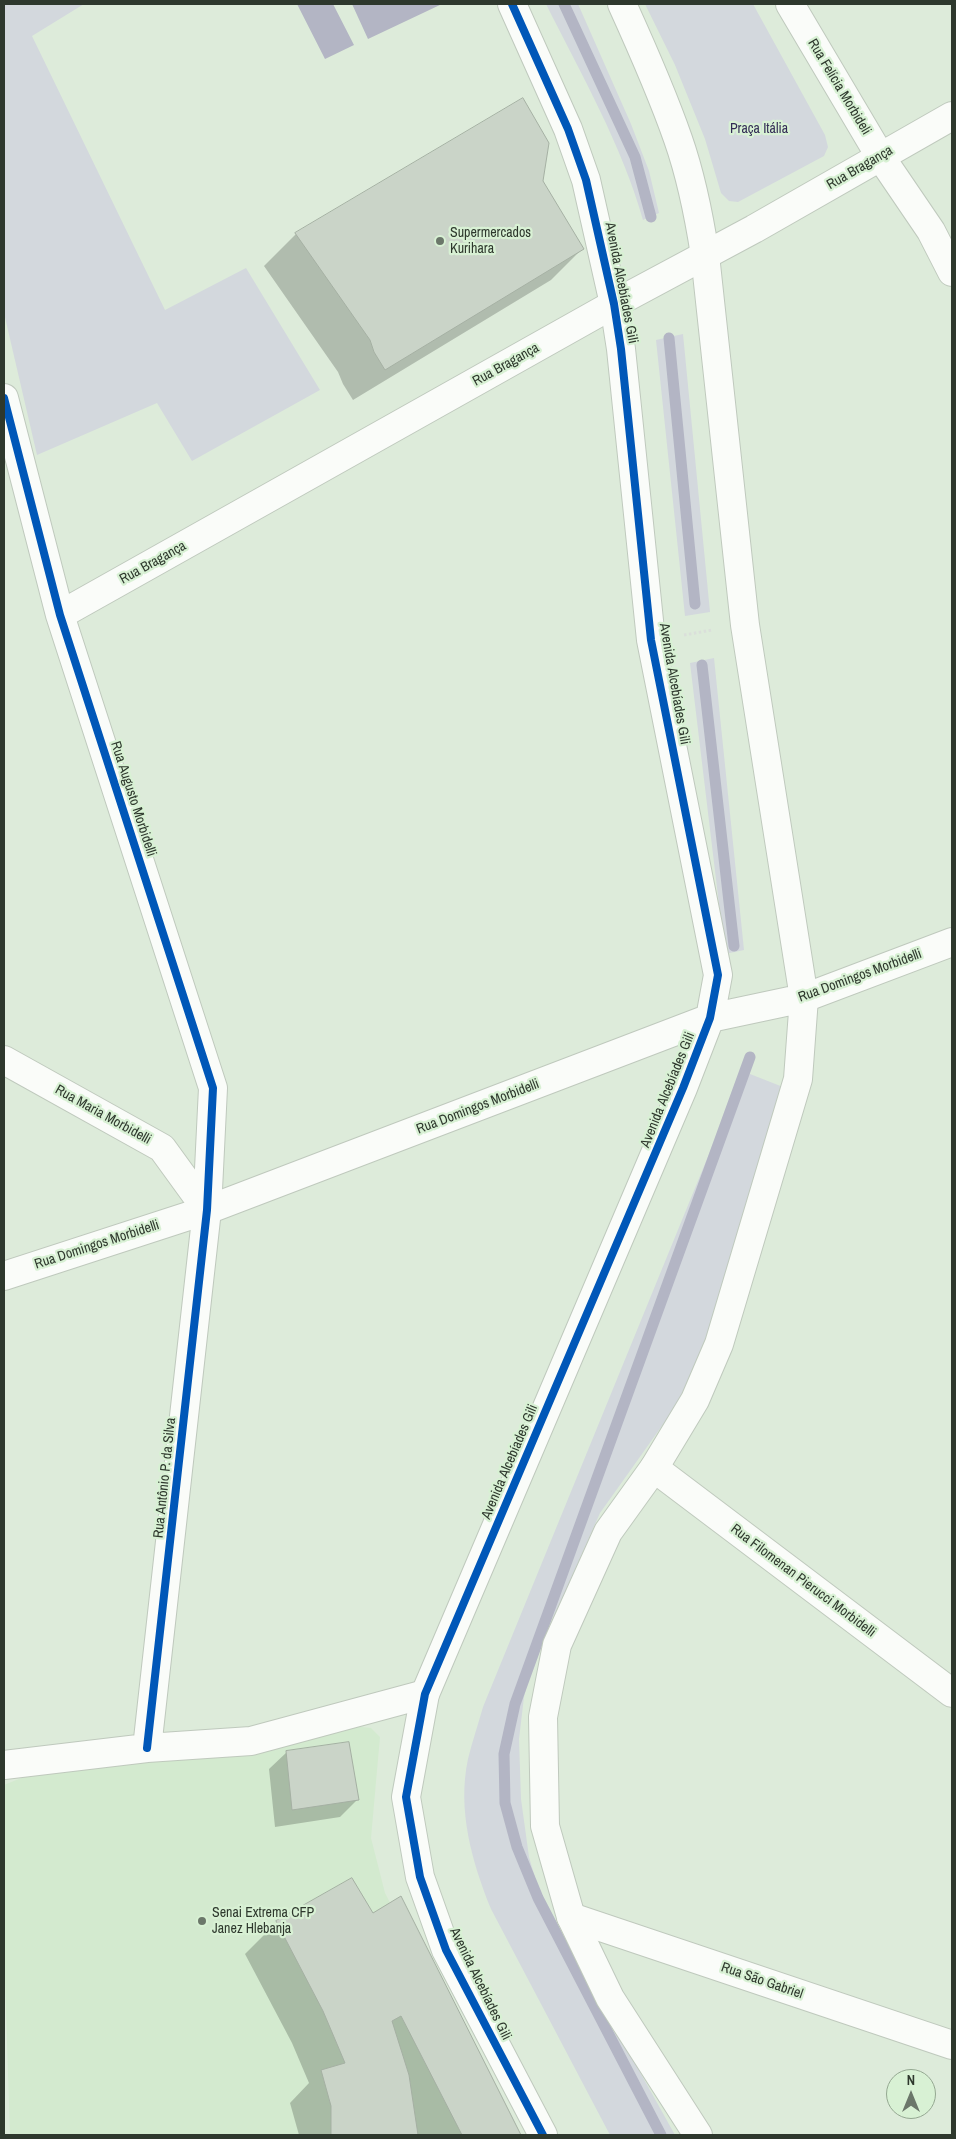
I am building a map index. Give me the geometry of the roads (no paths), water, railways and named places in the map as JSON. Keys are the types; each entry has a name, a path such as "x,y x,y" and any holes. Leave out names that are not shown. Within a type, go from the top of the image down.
{"street":[{"name":"Avenida Alcebíades Gili","path":"512,4 568,129 586,180 614,304 622,349 652,640 718,975 710,1018 675,1106 425,1694 406,1797 420,1877 446,1950 543,2135"},
{"path":"622,4 679,140 698,214 705,255 745,625 804,998 798,1080 719,1344 695,1400 654,1468 608,1532 557,1645 545,1708 543,1766 545,1826 571,1917 610,1998 698,2135"},
{"name":"Rua Felícia Morbideli","path":"790,4 880,156 930,231 952,272"},
{"name":"Rua Bragança","path":"60,615 614,304 754,230 952,116"},
{"name":"Rua Augusto Morbidelli","path":"4,398 60,615 213,1088 207,1210"},
{"name":"Rua Domingos Morbidelli","path":"4,1276 207,1210 710,1018 804,998 952,942"},
{"name":"Rua Maria Morbidelli","path":"4,1060 162,1148 207,1210"},
{"name":"Rua Antônio P. da Silva","path":"147,1748 207,1210"},
{"name":"Rua Filomenan Pierucci Morbidelli","path":"654,1468 952,1693"},
{"path":"4,1765 147,1748 251,1741 425,1694"},
{"name":"Rua São Gabriel","path":"571,1917 952,2045"}],"water":[{"path":"297,4 333,4 354,45 325,59"},
{"path":"352,4 442,4 368,39"}],"waterway":[{"path":"564,4 635,157 651,217"},
{"path":"669,338 695,604"},
{"path":"702,665 734,946"},
{"path":"661,2135 538,1898 517,1847 505,1803 504,1754 515,1704 750,1057"}],"place":[{"name":"Supermercados Kurihara","path":"440,241"},
{"name":"Senai Extrema CFP Janez Hlebanja","path":"202,1921"}],"park label":[{"name":"Praça Itália","path":"759,129"}]}
